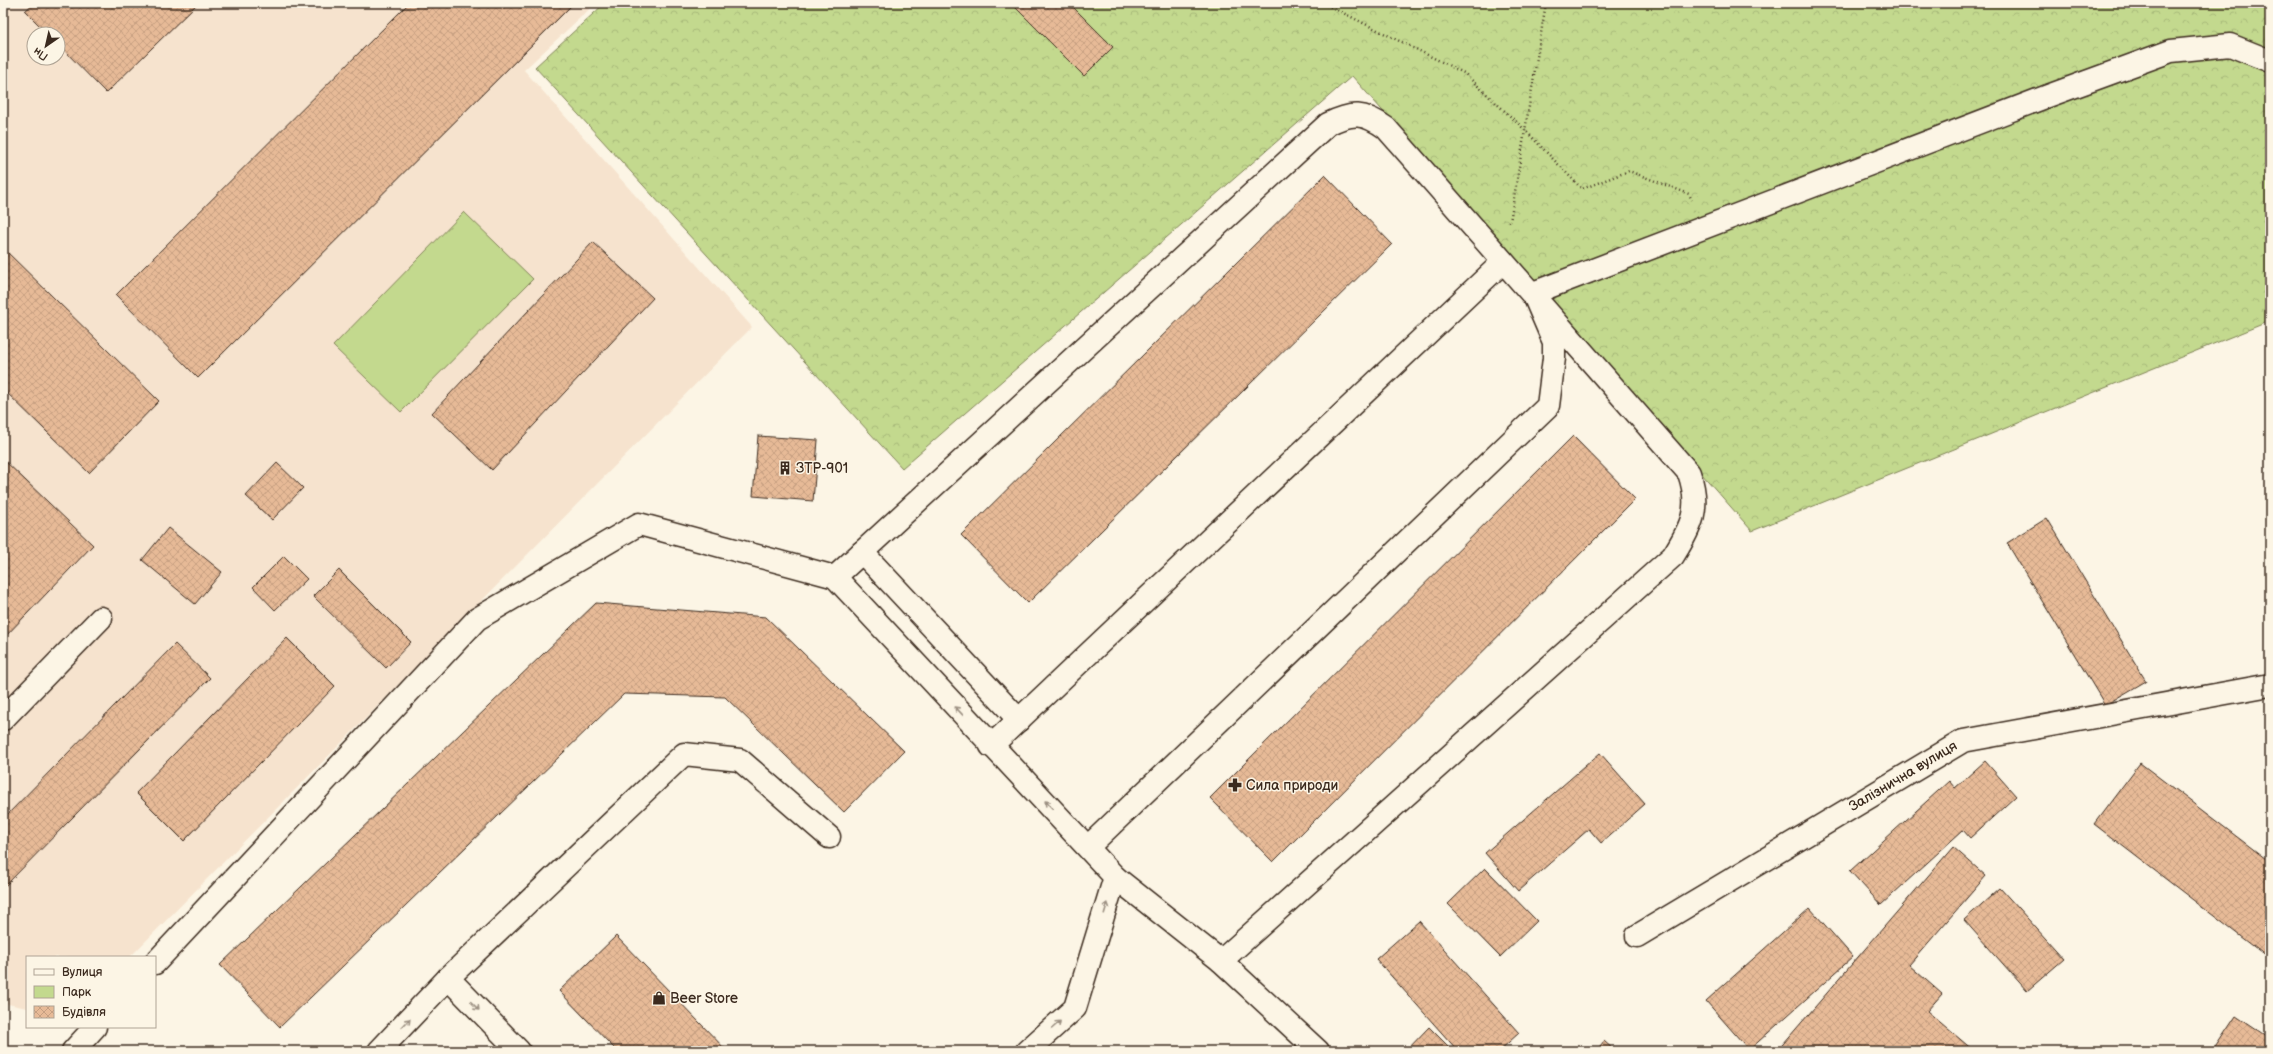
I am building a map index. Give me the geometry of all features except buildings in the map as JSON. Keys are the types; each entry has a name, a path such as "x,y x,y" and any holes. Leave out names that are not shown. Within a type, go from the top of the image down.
{"street":[{"path":"1533,293 1706,226 2171,51 2230,45 2270,62"},
{"path":"835,577 1328,124 1355,114 1372,118 1386,128 1503,262 1533,293 1689,473 1695,491 1694,513 1687,534 1673,556 1221,962"},
{"path":"991,746 1503,262"},
{"path":"1088,847 1548,406 1554,358 1554,342 1533,293"},
{"path":"156,962 477,619 639,524 835,577 991,746 1115,877 1221,962 1318,1051"},
{"path":"862,552 1020,720"},
{"path":"3,719 101,618"},
{"name":"Залізнична вулиця","path":"1638,936 1963,741 2270,685"},
{"path":"379,1051 448,978 684,754 740,760 829,837"},
{"path":"1027,1051 1075,1008 1115,877"},
{"path":"448,978 519,1051"},
{"path":"73,1051 94,1028"}],"path":[{"path":"1323,3 1464,73 1525,130 1582,190 1629,171 1689,194 1706,226"},
{"path":"1503,262 1546,3"}],"shaded area":[{"path":"3,3 596,3 524,70 752,327 131,956 26,956 26,1008 3,1003"}],"green space":[{"path":"605,3 2270,3 2270,321 1752,531 1352,76 902,468 535,67"},
{"path":"464,212 533,279 401,412 333,346"}],"place":[{"name":"ЗТР-901","path":"785,468"},
{"name":"Сила природи","path":"1235,785"},
{"name":"Beer Store","path":"659,998"}]}
